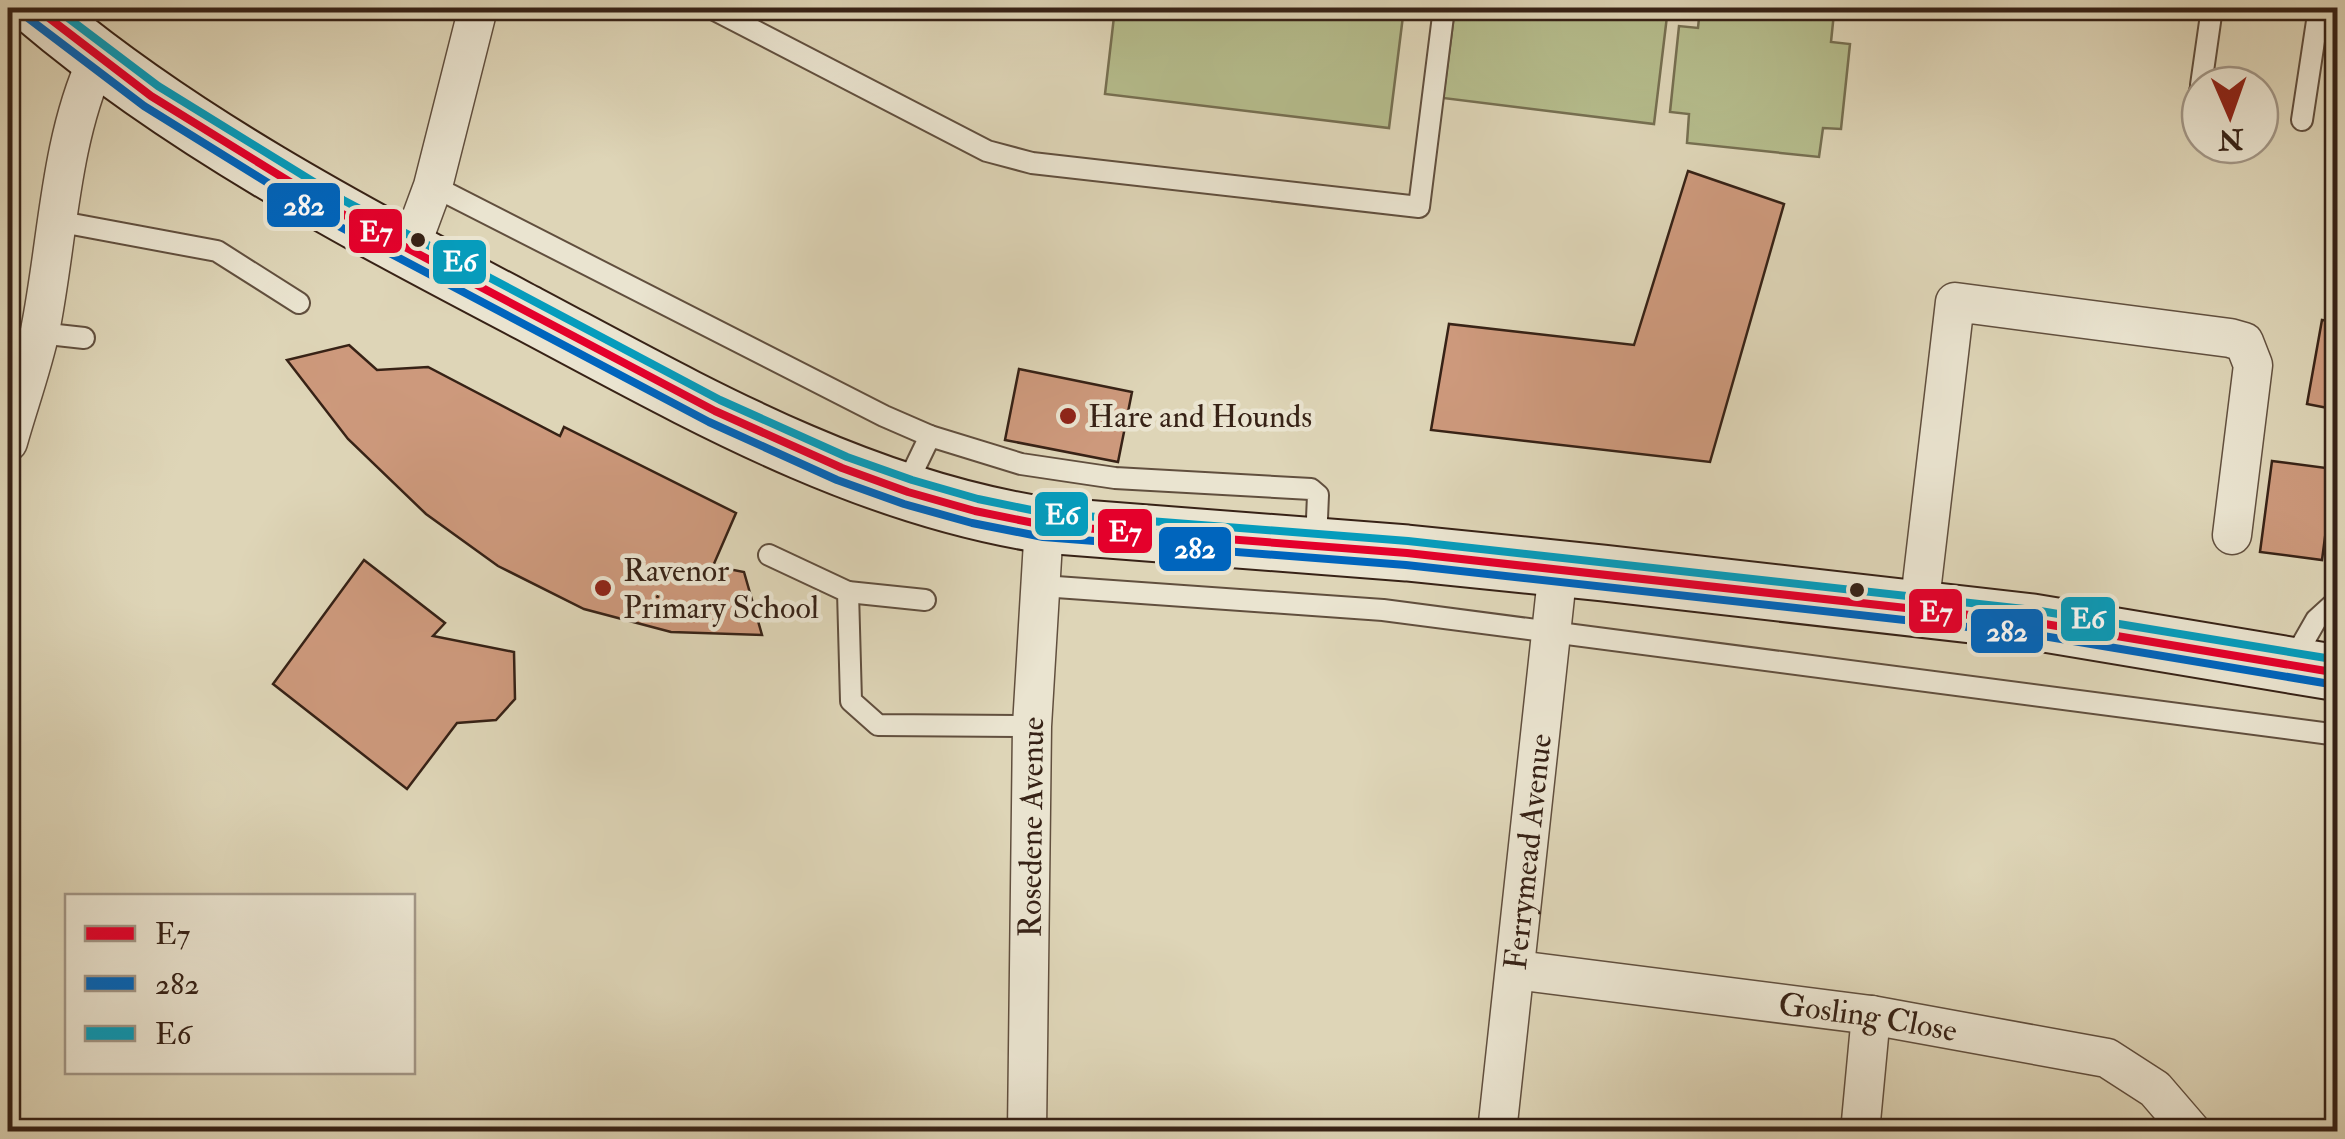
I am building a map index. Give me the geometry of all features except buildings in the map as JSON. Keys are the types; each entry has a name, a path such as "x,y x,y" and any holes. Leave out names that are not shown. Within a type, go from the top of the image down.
{"main road":[{"path":"36,8 98,60 230,148 410,251 730,420 802,454 904,490 1007,519 1110,532 1316,545 1919,610 2033,608 2314,669"}],"street":[{"path":"410,251 432,186 478,8"},
{"path":"8,442 40,333 56,221 83,92 98,60"},
{"path":"1919,610 1954,302 2244,342 2253,365 2232,535"},
{"name":"Rosedene Avenue","path":"1027,1132 1032,726 1044,525"},
{"name":"Ferrymead Avenue","path":"1497,1132 1558,569"},
{"name":"Gosling Close","path":"1516,970 1870,1015 2107,1058 2156,1089 2192,1132"},
{"path":"1860,1132 1870,1015"}],"lane":[{"path":"710,8 987,150 1032,163 1420,208 1444,8"},
{"path":"2203,65 2212,8"},
{"path":"2302,120 2319,8"},
{"path":"432,186 930,436 1021,464 1116,478 1310,488 1318,495 1316,545"},
{"path":"56,221 217,251 299,303"},
{"path":"40,333 84,338"},
{"path":"904,490 930,436"},
{"path":"1110,532 1116,478"},
{"path":"770,555 848,592 925,600"},
{"path":"1042,586 1383,610 2338,734"},
{"path":"848,592 851,701 878,725 1032,726"},
{"path":"2314,669 2316,620 2338,600"}],"green space":[{"path":"1115,8 1404,8 1389,128 1105,94"},
{"path":"1455,8 1668,8 1654,124 1443,98"},
{"path":"1700,8 1834,13 1831,42 1850,44 1841,129 1823,128 1819,157 1687,143 1689,114 1670,112 1679,26 1698,28"}],"transit line":[{"name":"E7","path":"36,8 151,96 337,211 715,411 842,468 908,492 1044,525 1407,553 2033,622 2338,673"},
{"name":"E6","path":"55,8 158,86 343,200 720,400 847,457 978,499 1046,513 1408,541 2034,610 2338,660"},
{"name":"282","path":"28,18 144,106 331,222 709,422 837,480 904,504 1043,537 1406,565 2031,634 2336,685"}],"place":[{"name":"Hare and Hounds","path":"1068,416"},
{"name":"Ravenor Primary School","path":"603,588"}]}
